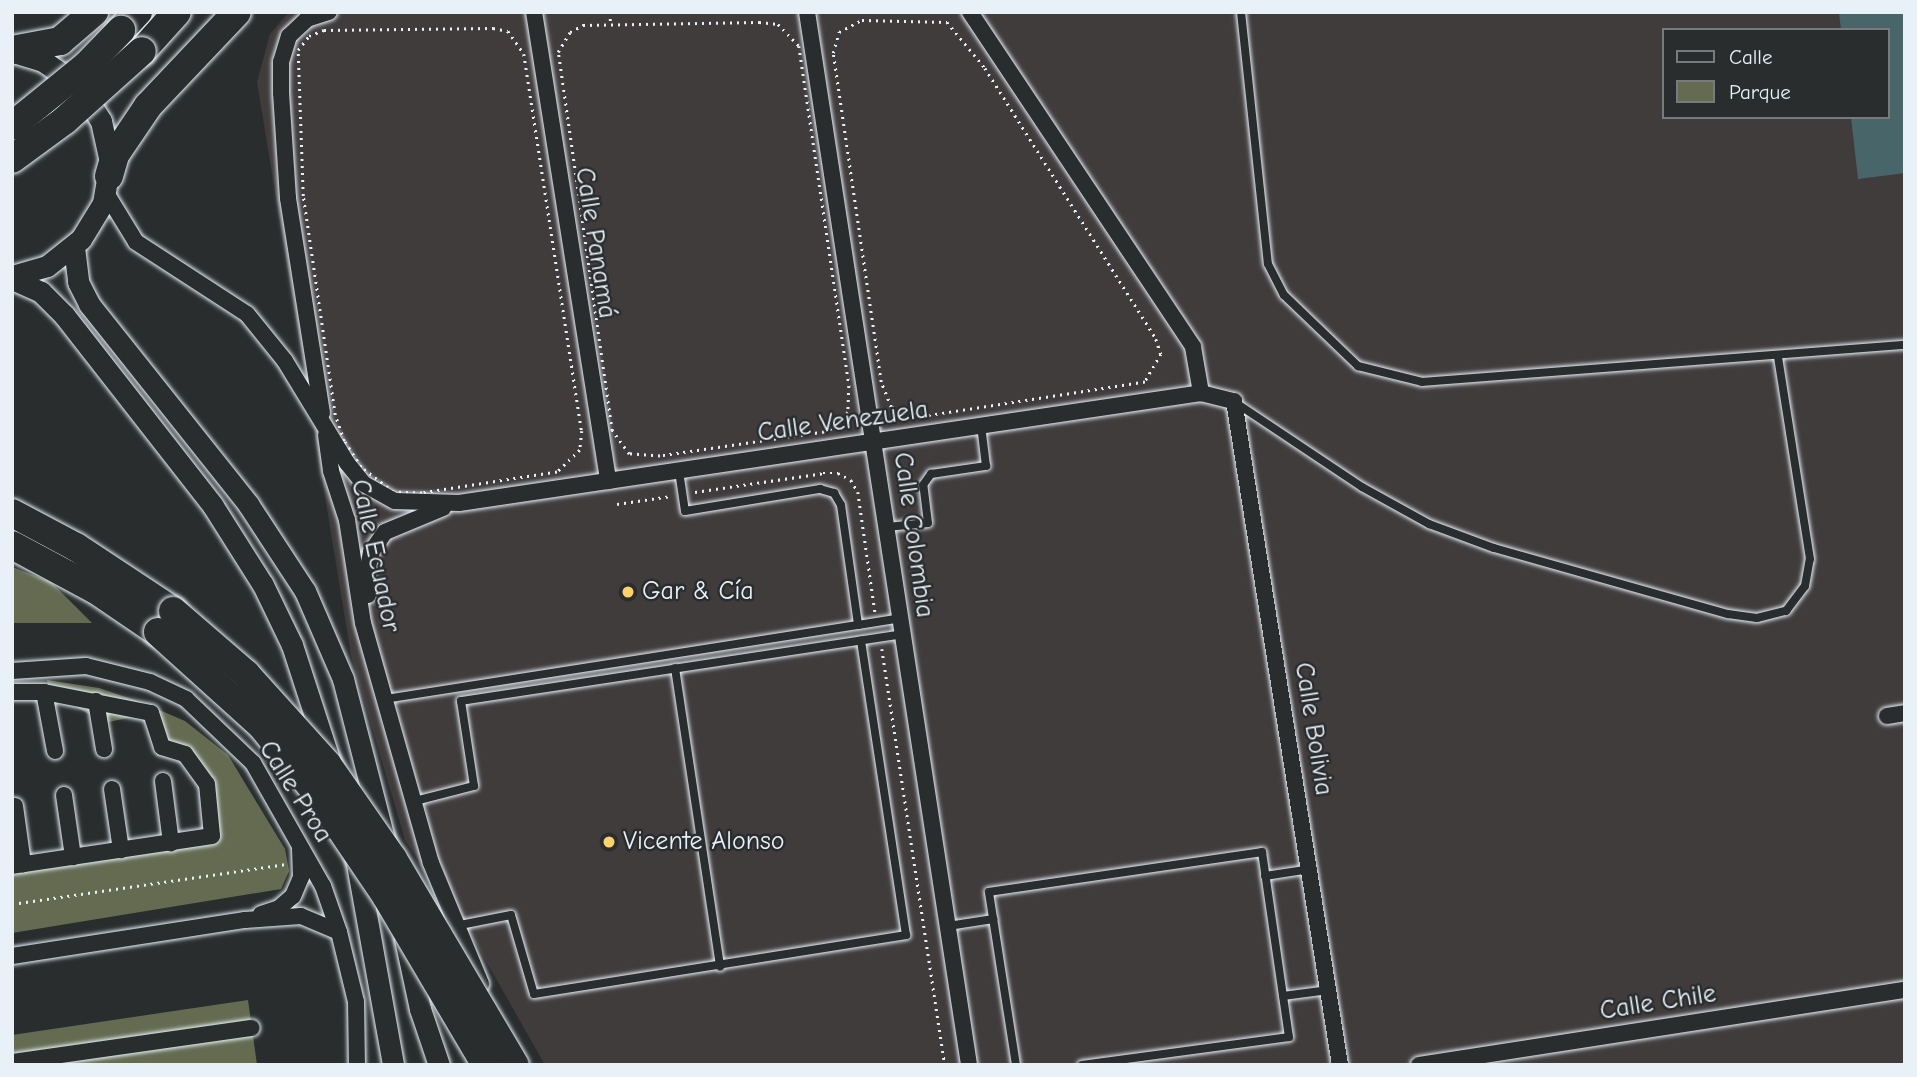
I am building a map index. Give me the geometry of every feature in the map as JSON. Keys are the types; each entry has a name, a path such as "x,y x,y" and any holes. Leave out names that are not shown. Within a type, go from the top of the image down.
{"highway":[{"path":"12,51 60,41 94,12"},
{"path":"12,159 74,113 142,51 177,12"},
{"path":"107,184 115,155 148,106 237,12"},
{"path":"12,126 87,65 129,21"},
{"path":"12,513 76,547 166,622 246,674 327,764 393,859 515,1065"},
{"path":"12,545 96,590 166,622 261,725 315,791 386,895 485,1065"}],"main road":[{"path":"12,51 56,68 87,96 106,134 107,184 94,222 74,247 47,266 12,278"},
{"path":"74,247 78,282 89,304 270,534 317,614 360,733 420,1009 439,1065"},
{"path":"12,278 30,286 57,307 178,458 242,551 292,645 320,722 353,841 393,1065"}],"street":[{"name":"Calle Ecuador","path":"329,12 307,19 289,36 281,62 281,93 288,198 331,471 347,520 363,624 431,863 464,947 522,1065"},
{"name":"Calle Panamá","path":"534,12 608,481"},
{"name":"Calle Colombia","path":"807,12 969,1065"},
{"path":"970,12 1193,347 1201,393"},
{"path":"107,184 136,242 247,314 285,361 346,463 376,493 416,503 459,503"},
{"name":"Calle Venezuela","path":"459,503 1201,393 1234,401"},
{"name":"Calle Bolivia","path":"1234,401 1311,869 1340,1065"},
{"path":"384,694 366,578 371,552 385,532 402,522 459,503"},
{"name":"Calle Proa","path":"12,671 86,666 117,670 186,699 253,763 323,886 327,904 339,932 356,1002 357,1065"},
{"path":"12,692 44,692 150,713 162,747 185,754 207,784 212,836 18,865 15,806"},
{"path":"44,692 55,751"},
{"path":"96,701 104,749"},
{"path":"1887,716 1905,713"},
{"path":"163,781 171,843"},
{"path":"112,789 121,850"},
{"path":"64,795 73,857"},
{"path":"246,920 279,908 292,896 302,861 299,842"},
{"path":"301,916 320,902 323,886"},
{"path":"12,956 246,920 301,916 339,932"},
{"name":"Calle Chile","path":"1419,1065 1905,990"},
{"path":"12,1062 252,1028"}],"lane":[{"path":"1241,12 1268,264 1284,295 1358,366 1422,382 1778,357 1905,345"},
{"path":"1234,401 1362,487 1429,524 1494,548 1728,614 1757,618 1786,611 1805,586 1810,559 1778,357"},
{"path":"887,527 928,523 923,485 931,474 986,466 981,427"},
{"path":"679,471 685,511 820,489 834,493 841,505 858,625"},
{"path":"384,694 877,622 902,626"},
{"path":"415,801 474,786 461,701 880,637 902,626"},
{"path":"455,926 511,915 534,994 720,967 906,935 861,640"},
{"path":"675,668 720,967"},
{"path":"1016,1065 989,892 1262,852 1289,1037 1082,1065"},
{"path":"1265,876 1311,869"},
{"path":"948,926 993,919"},
{"path":"1283,996 1329,990"}],"path":[{"path":"610,12 611,25"},
{"path":"862,20 947,22 985,68 1141,314 1161,354 1145,382 920,417 901,414 885,398 855,207 833,53 839,32 862,20"},
{"path":"759,22 778,24 796,40 849,386 848,412 838,426 660,456 629,454 619,445 612,430 557,62 562,42 570,32 583,25 611,25 759,22"},
{"path":"493,28 509,31 519,42 582,431 575,459 557,472 410,494 378,484 344,441 335,415 303,196 296,64 298,50 309,36 324,30 493,28"},
{"path":"617,504 822,473 838,473 851,481 858,492 877,622"},
{"path":"880,637 944,1065"},
{"path":"12,904 302,861"}],"shaded area":[{"path":"289,12 1905,12 1905,1065 545,1065 477,945 405,840 351,655 257,82 270,34"}],"green space":[{"path":"12,567 51,582 92,623 12,623"},
{"path":"47,680 99,688 143,703 185,721 228,755 285,849 289,871 281,889 12,933 12,871 217,842 212,802 178,757 157,756 146,714 104,723 49,691"},
{"path":"248,1000 257,1065 12,1065 12,1035"}],"water":[{"path":"1839,12 1905,12 1905,173 1858,179 1851,119 1889,119 1889,28 1841,28"}],"place":[{"name":"Gar & Cía","path":"628,592"},
{"name":"Vicente Alonso","path":"609,842"}]}
